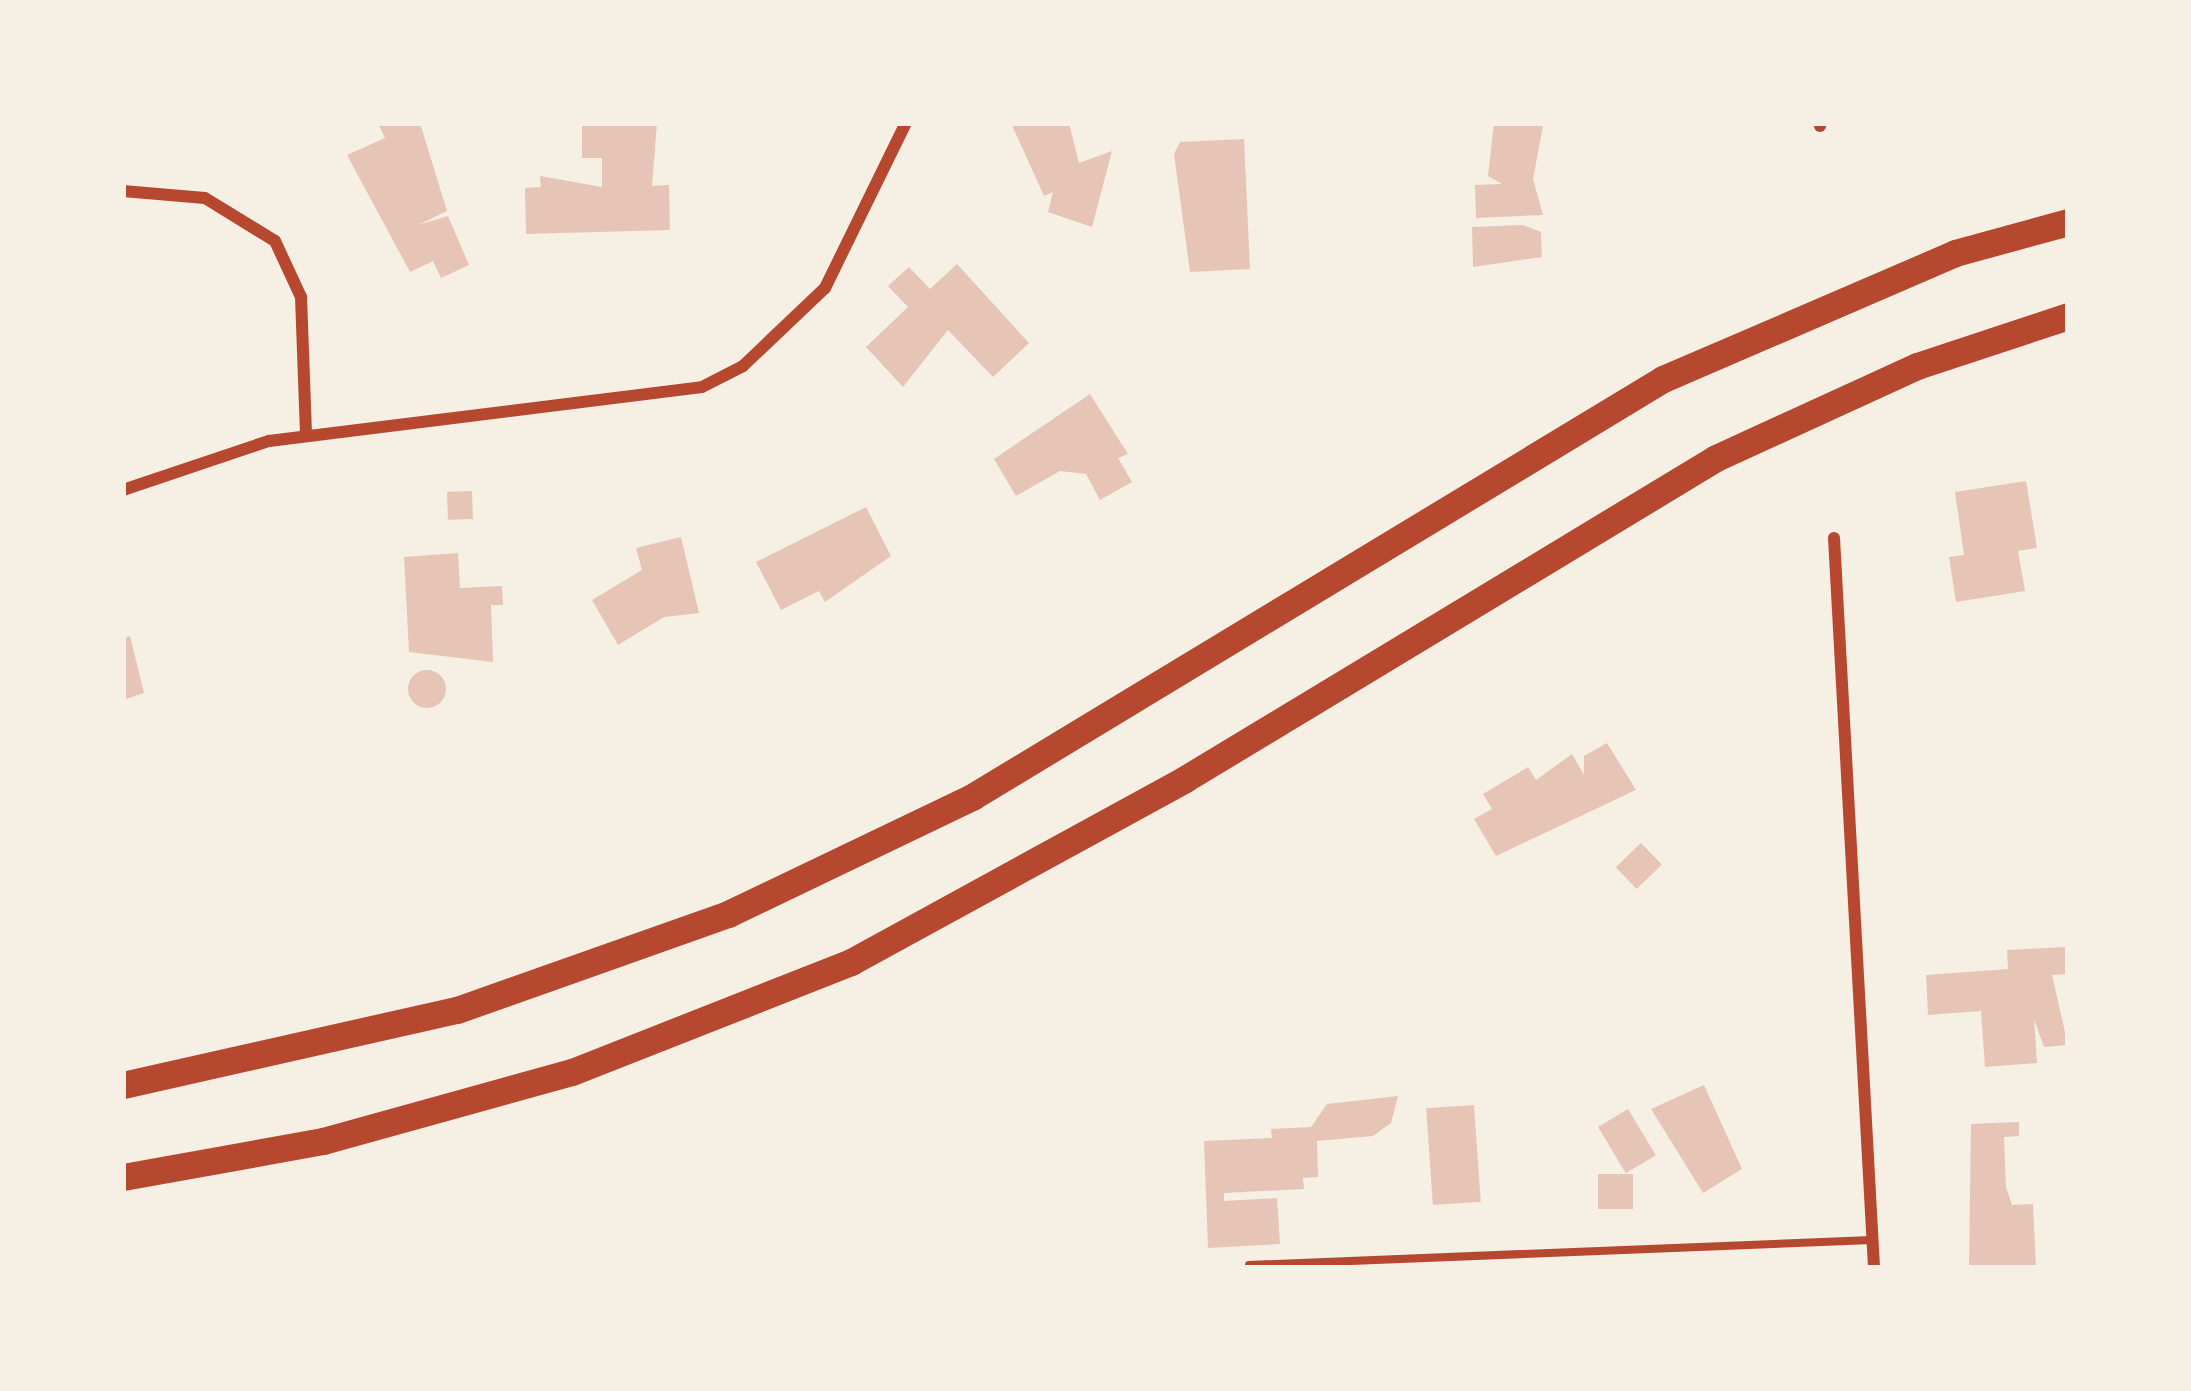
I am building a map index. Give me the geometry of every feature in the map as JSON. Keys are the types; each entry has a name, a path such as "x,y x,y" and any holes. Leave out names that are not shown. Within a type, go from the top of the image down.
{"highway":[{"path":"123,1085 458,1010 728,914 972,796 1663,379 1954,253 2068,221"},
{"path":"123,1177 323,1141 572,1072 829,971 1185,779 1716,458 1917,366 2068,316"}],"street":[{"path":"123,490 306,436 656,400 743,366 825,288 906,123"},
{"path":"123,191 205,198 275,241 301,297 306,436"},
{"path":"1834,538 1874,1268"}],"lane":[{"path":"1249,1265 1873,1240"}],"building":[{"path":"378,123 420,123 447,211 418,225 448,216 469,265 441,278 433,261 410,272 347,155 385,138"},
{"path":"582,123 657,123 652,186 669,185 670,230 526,234 525,188 541,187 540,176 602,187 602,158 582,158"},
{"path":"1011,123 1069,123 1079,163 1112,151 1092,227 1048,212 1053,192 1044,196"},
{"path":"1494,123 1543,126 1533,179 1543,215 1476,218 1475,185 1502,184 1488,176"},
{"path":"1244,139 1250,269 1190,272 1174,154 1180,142"},
{"path":"1523,225 1541,232 1542,257 1473,267 1472,227"},
{"path":"957,264 1029,343 993,377 948,330 903,387 866,347 908,307 888,286 909,267 930,289"},
{"path":"1090,394 1128,454 1118,458 1132,482 1100,500 1086,474 1060,471 1016,496 994,459"},
{"path":"2026,481 2037,548 2018,551 2025,591 1956,602 1949,557 1964,555 1955,492"},
{"path":"472,491 473,519 448,520 447,492"},
{"path":"866,507 891,556 825,602 819,591 781,610 756,562"},
{"path":"681,537 699,613 664,617 618,645 592,600 642,570 636,548"},
{"path":"458,553 460,588 502,586 503,605 491,605 493,662 409,652 404,557"},
{"path":"130,636 144,693 123,700 123,639"},
{"path":"427,670 440,676 446,689 440,702 427,708 414,702 408,689 414,676"},
{"path":"1607,743 1636,790 1496,856 1474,819 1492,809 1483,794 1528,767 1536,780 1572,754 1584,775 1584,756"},
{"path":"1641,843 1662,865 1637,889 1616,867"},
{"path":"2065,947 2067,974 2052,975 2068,1045 2044,1047 2034,1019 2037,1063 1985,1067 1981,1011 1928,1015 1926,975 2008,969 2007,950"},
{"path":"1704,1085 1742,1169 1703,1193 1651,1109"},
{"path":"1398,1096 1391,1123 1373,1136 1317,1141 1318,1177 1303,1178 1304,1189 1224,1193 1224,1201 1277,1198 1280,1244 1208,1248 1204,1141 1272,1138 1271,1129 1311,1127 1327,1104"},
{"path":"1474,1105 1481,1202 1433,1205 1426,1108"},
{"path":"1628,1109 1656,1155 1626,1173 1598,1127"},
{"path":"2019,1122 2019,1136 2004,1137 2006,1187 2012,1205 2033,1204 2036,1268 1969,1268 1971,1124"},
{"path":"1598,1174 1633,1174 1633,1209 1598,1209"}]}
